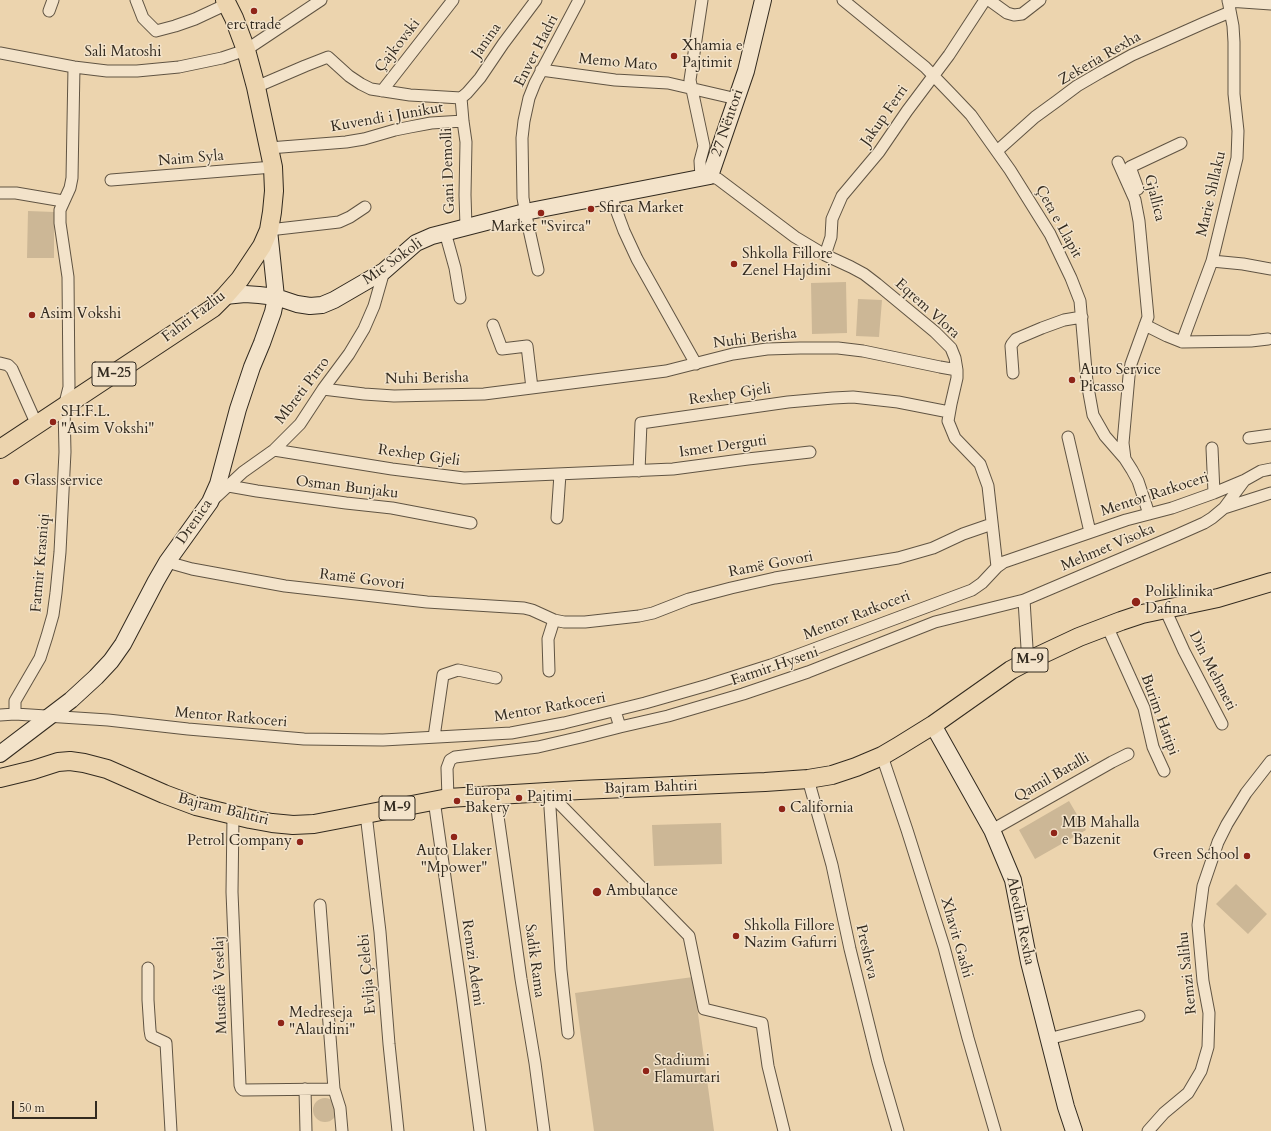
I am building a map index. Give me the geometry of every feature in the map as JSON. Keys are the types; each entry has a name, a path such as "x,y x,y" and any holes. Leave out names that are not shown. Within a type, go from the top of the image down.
{"main road":[{"name":"Fahri Fazliu","path":"0,449 213,308 225,296 253,261 269,230 274,191 273,167 270,148 246,50 234,18 226,2"},
{"name":"Bajram Bahtiri","path":"0,778 58,762 70,761 84,763 107,769 164,794 196,806 233,816 293,825 314,824 441,799 808,779 832,775 882,756 933,725 1011,670 1079,637 1128,618 1218,598 1271,582"}],"street":[{"path":"49,11 53,0"},
{"path":"136,0 143,18 156,31 195,19 226,2"},
{"name":"Sali Matoshi","path":"0,53 74,67 107,70 137,71 179,67 222,58 246,50 321,0"},
{"name":"Çajkovski","path":"382,92 453,0"},
{"name":"Janina","path":"461,98 480,78 536,0"},
{"name":"Enver Hadri","path":"525,212 523,198 522,138 529,98 541,70 561,36 579,0"},
{"path":"702,0 690,80 704,146 700,161 705,176"},
{"name":"27 Nëntori","path":"705,176 737,99 751,55 763,0"},
{"name":"Çeta e Llapit","path":"843,0 867,21 907,51 933,75 971,115 1010,170 1050,234 1071,278 1080,302 1084,353 1093,416 1105,436 1125,459 1138,481 1149,514"},
{"name":"Jakup Ferri","path":"825,255 831,237 832,220 842,196 878,152 962,35 985,0"},
{"path":"989,0 1014,15 1022,14 1040,0"},
{"path":"1228,0 1271,4"},
{"name":"Marie Shllaku","path":"1182,342 1212,261 1237,158 1238,131 1234,94 1234,42 1228,0"},
{"name":"Zekeria Rexha","path":"996,151 1046,109 1077,86 1132,55 1230,12"},
{"path":"256,87 328,57 349,76 371,89 382,92 410,95 461,98"},
{"name":"Fatmir Krasniqi","path":"15,714 15,701 40,658 53,615 60,552 65,452 64,407 69,388 68,277 60,222 60,210 70,188 72,178 74,67"},
{"name":"Memo Mato","path":"541,70 615,80 668,83 737,99"},
{"name":"Gani Demolli","path":"461,98 466,142 466,227"},
{"name":"Kuvendi i Junikut","path":"270,148 346,142 424,124 463,121"},
{"name":"Gjallica","path":"1144,268 1147,242 1145,216 1138,189 1130,167 1181,143"},
{"path":"1118,162 1135,200 1139,221 1148,317 1131,364 1129,376 1123,443 1125,459"},
{"name":"Naim Syla","path":"111,180 273,167"},
{"name":"Mic Sokoli","path":"225,296 244,294 276,297 297,304 310,306 322,305 334,300 384,271 416,243 424,239 445,232 525,212 705,176"},
{"name":"Eqrem Vlora","path":"705,176 718,179 795,237 825,255 864,274 935,332 951,348 955,358 957,370 956,387 948,420 955,438 980,464 988,486 997,567"},
{"path":"0,193 16,193 63,201"},
{"path":"610,196 637,259 696,364"},
{"path":"269,230 339,222 350,217 364,207"},
{"path":"525,212 538,270"},
{"name":"Drenica","path":"0,754 49,717 96,677 111,661 123,644 167,562 222,485 238,409 268,327 276,297 269,230"},
{"path":"445,232 455,268 460,298"},
{"path":"1212,261 1271,269"},
{"name":"Mbreti Pirro","path":"222,485 274,450 300,424 364,330 374,306 384,271"},
{"path":"1013,373 1011,346 1016,339 1064,320 1082,317"},
{"path":"493,325 502,349 527,346 532,388"},
{"path":"1145,325 1182,342 1268,339"},
{"name":"Nuhi Berisha","path":"323,389 364,394 417,396 484,394 666,371 717,357 767,349 838,348 869,352 957,370"},
{"path":"0,363 8,365 12,369 37,425"},
{"name":"Rexhep Gjeli","path":"274,450 392,469 464,478 639,471 641,423 788,402 854,397 898,402 949,412"},
{"path":"1249,438 1271,435"},
{"path":"1068,438 1090,532"},
{"path":"1212,448 1214,493"},
{"name":"Ismet Derguti","path":"639,471 673,469 748,458 810,452"},
{"name":"Mentor Ratkoceri","path":"0,715 15,714 108,720 304,740 383,740 511,733 564,723 615,711 708,685 771,665 972,590 982,583 997,567 1004,562 1090,532 1172,508 1214,493 1266,470 1271,464"},
{"path":"558,518 560,474"},
{"name":"Mehmet Visoka","path":"1024,600 1184,532 1212,518 1224,508 1245,480"},
{"name":"Osman Bunjaku","path":"222,485 257,491 392,508 471,523"},
{"path":"1224,508 1271,493"},
{"name":"Ramë Govori","path":"167,562 192,569 285,586 427,602 524,608 554,620 564,622 586,622 653,613 689,599 776,578 898,558 933,548 963,534 992,524"},
{"path":"1024,600 1027,648 1030,660"},
{"name":"Fatmir Hyseni","path":"441,799 447,768 450,760 455,757 538,747 668,716 744,694 808,672 935,622 1024,600"},
{"path":"929,605 935,622"},
{"name":"Din Mehmeti","path":"1165,609 1184,651 1222,724"},
{"path":"549,671 548,639 554,620"},
{"name":"Burim Hatipi","path":"1107,626 1144,708 1153,747 1164,771"},
{"path":"434,737 443,675 458,670 496,678"},
{"path":"615,711 620,727"},
{"name":"Abedin Rexha","path":"933,725 992,830 1013,880 1029,962 1066,1108 1074,1131"},
{"name":"Qamil Batalli","path":"992,830 1128,754"},
{"name":"Xhavit Gashi","path":"882,756 944,947 995,1131"},
{"name":"Remzi Salihu","path":"1148,1131 1164,1113 1188,1093 1201,1072 1208,1047 1209,1013 1202,981 1198,925 1203,886 1218,842 1227,824 1246,793 1271,761"},
{"name":"Presheva","path":"808,779 832,865 850,949 878,1062 898,1131"},
{"path":"549,792 561,970 568,1033"},
{"path":"549,792 689,936 704,1009 762,1023 768,1066 784,1131"},
{"name":"Sadik Rama","path":"495,795 544,1131"},
{"name":"Remzi Ademi","path":"441,799 462,996 480,1131"},
{"name":"Evlija Çelebi","path":"366,814 380,932 398,1131"},
{"name":"Mustafë Veselaj","path":"233,816 232,892 241,1088 246,1090 334,1089"},
{"path":"320,905 334,1089 340,1108 342,1131"},
{"path":"148,968 148,1000 151,1036 166,1043 171,1131"},
{"path":"1048,1039 1139,1016"},
{"path":"304,1089 306,1131"}],"shaded area":[{"path":"28,211 54,212 54,258 27,258"},
{"path":"846,282 847,333 812,334 811,283"},
{"path":"858,299 882,300 879,337 856,336"},
{"path":"1069,801 1086,830 1035,859 1019,830"},
{"path":"721,823 722,864 654,866 652,825"},
{"path":"1236,884 1267,914 1248,934 1216,904"},
{"name":"Stadiumi Flamurtari","path":"693,977 714,1131 594,1131 575,993"},
{"path":"325,1098 333,1102 337,1110 333,1118 325,1122 317,1118 313,1110 317,1102"}],"place":[{"name":"erc trade","path":"254,11"},
{"name":"Xhamia e Pajtimit","path":"674,56"},
{"name":"Sfirca Market","path":"591,209"},
{"name":"Market \"Svirca\"","path":"541,213"},
{"name":"Shkolla Fillore Zenel Hajdini","path":"734,264"},
{"name":"Asim Vokshi","path":"32,315"},
{"name":"Auto Service Picasso","path":"1072,380"},
{"name":"SH.F.L. \"Asim Vokshi\"","path":"53,422"},
{"name":"Glass service","path":"16,482"},
{"name":"Poliklinika Dafina","path":"1136,602"},
{"name":"Pajtimi","path":"519,798"},
{"name":"Europa Bakery","path":"457,801"},
{"name":"California","path":"782,809"},
{"name":"MB Mahalla e Bazenit","path":"1054,833"},
{"name":"Auto Llaker \"Mpower\"","path":"454,837"},
{"name":"Petrol Company","path":"300,842"},
{"name":"Green School","path":"1247,856"},
{"name":"Ambulance","path":"597,892"},
{"name":"Shkolla Fillore Nazim Gafurri","path":"736,936"},
{"name":"Medreseja \"Alaudini\"","path":"281,1023"},
{"name":"Stadiumi Flamurtari","path":"646,1071"}]}
